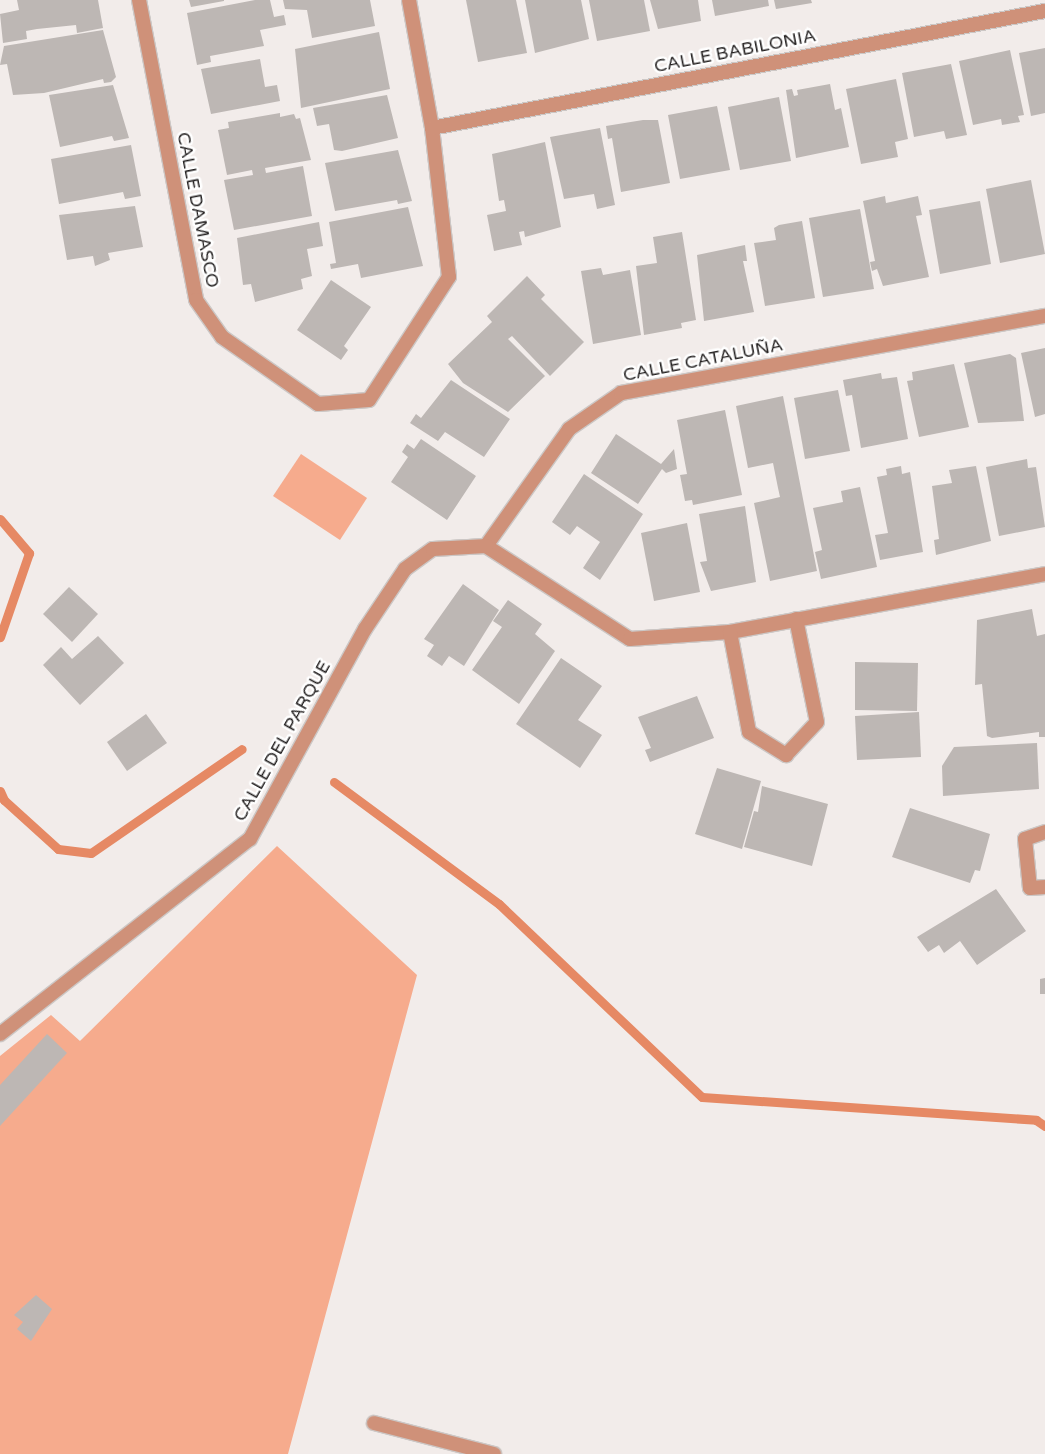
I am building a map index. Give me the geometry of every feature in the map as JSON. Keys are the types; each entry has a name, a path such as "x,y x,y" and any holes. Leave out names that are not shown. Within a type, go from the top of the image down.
{"street":[{"name":"CALLE DAMASCO","path":"139,0 196,300 222,337 318,404 369,400 450,277 432,128 409,0"},
{"name":"CALLE BABILONIA","path":"432,128 1045,11"},
{"name":"CALLE CATALUÑA","path":"486,546 569,429 621,393 1045,316"},
{"path":"486,546 630,639 730,632 1045,574"},
{"name":"CALLE DEL PARQUE","path":"0,1034 250,839 366,629 405,569 433,549 486,546"},
{"path":"730,632 749,732 786,755 817,722 796,620"},
{"path":"1045,832 1025,839 1030,888 1045,887"},
{"path":"374,1423 494,1454"}],"shaded area":[{"path":"301,454 367,498 340,540 273,496"},
{"path":"277,846 417,975 288,1454 0,1454 0,1056 51,1015 80,1041"}],"building":[{"path":"17,0 98,0 103,28 77,33 76,25 37,29 26,31 27,39 3,43 0,14 19,10"},
{"path":"189,0 224,0 224,1 191,7"},
{"path":"255,0 270,0 274,17 284,15 286,25 260,30 264,46 210,56 211,62 197,65 187,13"},
{"path":"283,0 370,0 375,26 312,38 307,10 285,9"},
{"path":"466,0 516,0 527,53 478,62"},
{"path":"525,0 581,0 589,39 535,53"},
{"path":"589,0 644,0 650,31 597,41"},
{"path":"650,0 698,0 701,21 658,29"},
{"path":"712,0 768,0 769,6 715,16"},
{"path":"774,0 811,0 812,3 776,9"},
{"path":"103,30 116,77 111,82 104,83 103,79 44,93 13,95 7,64 0,65 4,46"},
{"path":"379,32 390,89 301,108 295,49"},
{"path":"1045,48 1045,113 1031,116 1019,53"},
{"path":"1010,50 1024,115 1018,116 1020,122 1002,125 1001,119 973,125 959,61"},
{"path":"260,59 265,87 277,85 280,101 211,114 201,69"},
{"path":"951,64 967,135 946,139 944,131 914,137 902,73"},
{"path":"896,79 908,139 895,142 898,157 861,164 846,89"},
{"path":"830,84 835,110 841,108 849,147 796,158 786,90 792,89 794,96 798,95 797,90"},
{"path":"113,85 129,138 114,141 112,136 60,147 49,95"},
{"path":"387,95 398,138 342,151 334,150 329,124 317,126 313,108"},
{"path":"779,97 791,161 740,170 728,107"},
{"path":"717,106 730,170 680,179 668,115"},
{"path":"280,113 280,117 294,114 296,119 300,118 311,160 265,168 266,173 303,166 312,216 234,230 224,180 253,175 252,170 227,175 218,130 229,128 228,122"},
{"path":"643,120 658,120 670,183 621,192 612,138 608,139 606,126"},
{"path":"600,128 615,205 597,209 594,194 564,199 550,137"},
{"path":"545,142 561,227 525,237 524,231 519,232 522,245 494,251 487,215 506,211 504,200 499,201 492,154"},
{"path":"131,145 141,196 125,199 123,192 59,204 51,159"},
{"path":"398,150 412,201 398,204 397,200 335,211 325,163"},
{"path":"1031,180 1045,254 1000,263 986,189"},
{"path":"885,196 886,203 918,196 922,215 916,216 929,277 883,286 877,269 872,271 870,262 875,261 863,201"},
{"path":"980,201 991,264 940,274 929,210"},
{"path":"135,206 143,247 108,253 110,260 95,266 93,256 67,260 59,215"},
{"path":"408,207 423,266 361,278 358,264 331,269 330,264 336,263 329,222"},
{"path":"860,209 874,289 823,297 809,218"},
{"path":"802,221 815,298 765,306 754,243 776,240 774,228 779,225"},
{"path":"319,222 323,246 307,249 312,276 301,279 303,289 255,302 251,284 243,285 237,238"},
{"path":"682,232 696,320 681,323 682,328 644,335 636,266 657,263 653,237"},
{"path":"745,245 747,261 743,261 754,312 704,321 697,255"},
{"path":"601,268 603,275 630,270 641,335 593,344 581,271"},
{"path":"527,276 545,295 541,299 584,342 550,376 512,336 508,339 545,376 508,412 463,383 448,364 492,322 487,316"},
{"path":"331,280 371,307 344,346 348,350 341,360 297,330"},
{"path":"1045,348 1045,414 1035,417 1021,353"},
{"path":"1010,354 1016,358 1024,421 978,423 964,363"},
{"path":"954,364 969,427 919,437 907,381 913,380 912,372"},
{"path":"881,373 882,379 897,377 908,439 861,448 852,395 846,396 843,380"},
{"path":"451,380 510,419 484,457 445,432 438,441 410,423 416,414 421,418"},
{"path":"838,390 850,451 805,459 794,398"},
{"path":"783,396 817,571 770,581 754,503 780,497 773,463 748,468 736,406"},
{"path":"725,410 742,495 693,505 692,500 685,501 680,475 687,474 677,420"},
{"path":"616,434 661,464 674,449 677,469 666,473 662,469 638,504 591,473"},
{"path":"421,439 476,476 447,520 391,482 408,457 402,452 407,444 414,449"},
{"path":"1027,459 1028,468 1036,467 1045,527 999,536 986,467"},
{"path":"901,466 902,474 910,472 923,552 880,560 875,535 888,533 877,477 887,475 886,469"},
{"path":"976,466 991,541 936,555 934,540 939,539 932,486 952,483 949,470"},
{"path":"584,474 643,514 600,580 583,568 600,542 577,526 570,535 552,522"},
{"path":"860,487 877,567 821,579 815,552 822,550 813,508 843,502 841,491"},
{"path":"745,506 756,582 711,591 700,562 707,561 699,514"},
{"path":"687,523 700,592 654,601 641,533"},
{"path":"463,584 499,610 464,666 449,656 442,666 427,656 434,645 424,639"},
{"path":"69,587 98,614 72,642 43,614"},
{"path":"508,600 542,624 535,634 555,651 519,704 472,670 502,627 493,621"},
{"path":"1032,609 1037,636 1045,634 1045,737 1039,737 1039,732 992,738 987,736 982,684 975,685 977,620"},
{"path":"98,636 124,663 80,705 43,665 61,647 72,659"},
{"path":"561,658 602,686 578,720 602,735 580,768 516,724"},
{"path":"855,662 918,663 917,711 855,710"},
{"path":"697,696 714,738 650,762 645,750 651,748 638,717"},
{"path":"919,712 921,757 857,760 855,716"},
{"path":"146,714 167,743 127,771 107,742"},
{"path":"1037,743 1039,789 943,796 942,766 954,747"},
{"path":"717,768 761,781 742,849 695,834"},
{"path":"762,786 828,804 812,866 744,847 754,811 758,812"},
{"path":"910,808 990,834 980,871 975,870 970,883 892,857"},
{"path":"996,889 1026,931 977,965 960,941 944,953 939,945 928,952 917,937"},
{"path":"1045,978 1045,994 1040,994 1040,979"},
{"path":"47,1034 67,1053 0,1126 0,1085"},
{"path":"36,1295 52,1309 31,1341 17,1329 23,1322 14,1315"}],"waterway":[{"path":"0,519 29,553 0,637"},
{"path":"0,791 4,800 58,849 91,853 242,749"},
{"path":"334,782 499,904 702,1097 1036,1120 1045,1126"}]}
